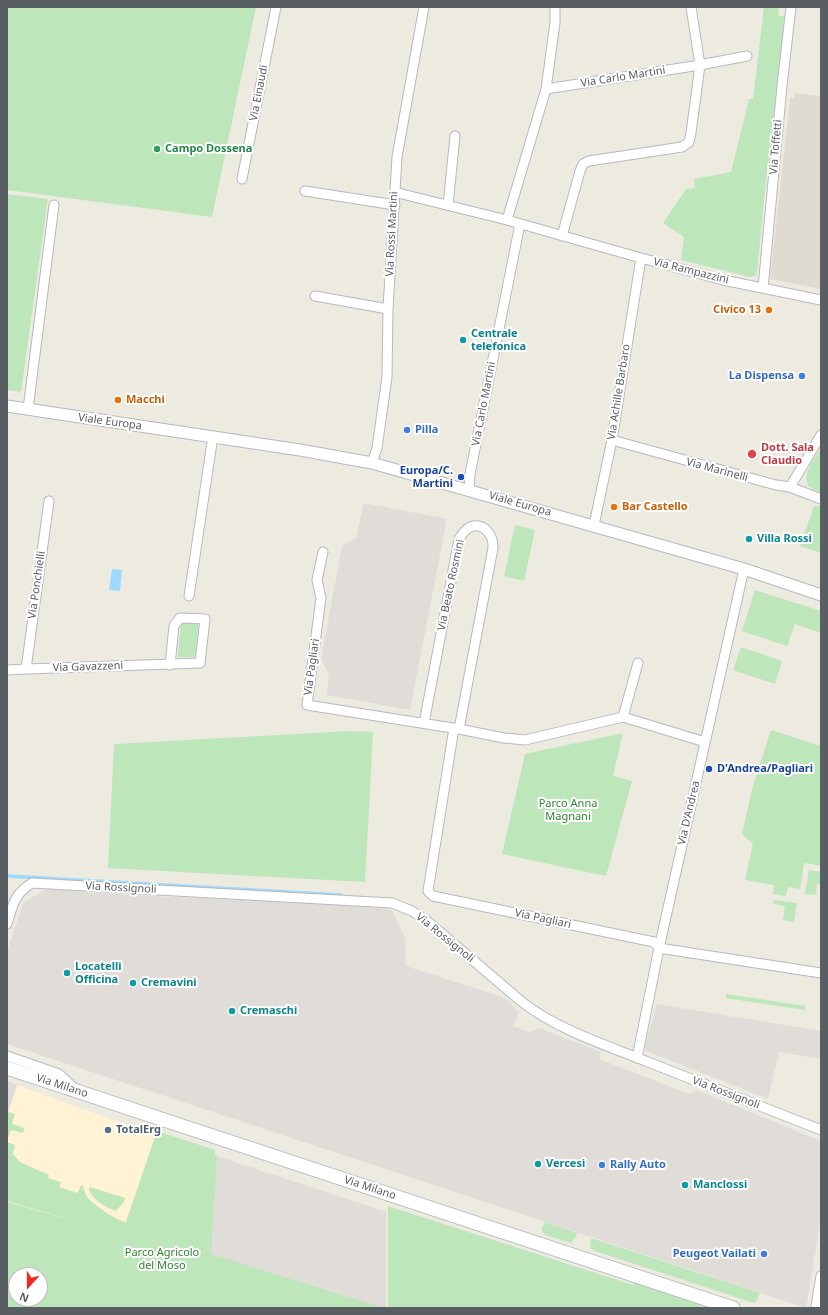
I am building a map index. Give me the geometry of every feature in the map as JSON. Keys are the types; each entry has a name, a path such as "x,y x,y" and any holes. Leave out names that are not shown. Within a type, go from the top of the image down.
{"main road":[{"name":"Via Milano","path":"7,1068 733,1308"}],"street":[{"name":"Via Einaudi","path":"242,179 276,7"},
{"name":"Via Rossi Martini","path":"372,463 376,448 387,377 388,309 397,157 424,7"},
{"path":"507,220 546,89 555,23 555,7"},
{"path":"562,236 583,164 588,161 682,147 689,142 700,64 690,7"},
{"name":"Via Toffetti","path":"763,288 791,7"},
{"name":"Via Carlo Martini","path":"546,89 747,56"},
{"path":"448,205 455,136"},
{"path":"305,191 395,205"},
{"name":"Via Rampazzini","path":"394,192 507,220 723,280 821,300"},
{"path":"28,410 54,204"},
{"name":"Via Carlo Martini","path":"469,490 470,474 520,224"},
{"name":"Via Achille Barbaro","path":"594,525 612,440 641,258"},
{"path":"315,296 388,309"},
{"name":"Viale Europa","path":"7,406 213,436 372,463 594,525 744,569 821,595"},
{"path":"790,487 821,435"},
{"path":"189,596 213,436"},
{"name":"Via Marinelli","path":"612,440 776,486 790,487 821,499"},
{"name":"Via Ponchielli","path":"26,669 49,500"},
{"name":"Via Beato Rosmini","path":"424,723 459,539 463,532 468,528 480,527 487,530 491,536 493,548 457,728"},
{"name":"Via Pagliari","path":"323,552 317,580 321,598 307,705 457,728 504,738 525,740 623,717"},
{"name":"Via D'Andrea","path":"637,1058 659,948 744,569"},
{"name":"Via Gavazzeni","path":"7,670 170,665 200,663 205,619 180,618 174,626 170,665"},
{"path":"638,663 623,717 705,742"},
{"name":"Via Pagliari","path":"457,728 428,891 433,896 654,942 659,948 821,973"},
{"name":"Via Rossignoli","path":"7,924 19,893 32,884 392,903 412,911 427,921 537,1014 559,1025 637,1058 821,1130"},
{"path":"7,1056 59,1074 77,1091"},
{"path":"816,1306 821,1276"},
{"path":"696,1296 710,1308"}],"shaded area":[{"path":"795,93 821,96 821,289 770,279 790,98 794,98"},
{"path":"364,503 447,519 410,710 327,695 329,674 321,659 342,546 356,538"},
{"path":"46,889 128,895 375,906 392,910 405,938 406,966 505,998 519,1012 513,1026 529,1032 539,1028 601,1052 599,1059 689,1094 697,1090 821,1141 821,1218 806,1308 7,1044 7,951 23,903"},
{"path":"657,1004 821,1031 821,1059 779,1052 768,1099 644,1050"},
{"path":"7,1081 17,1085 7,1116"},
{"path":"17,1085 160,1137 128,1237 7,1201 7,1116"},
{"path":"217,1156 386,1212 386,1308 379,1308 206,1260"}],"green space":[{"name":"Campo Dossena","path":"7,7 256,7 212,217 7,190"},
{"path":"764,7 779,7 778,16 785,16 757,273 755,276 750,277 681,260 684,237 663,223 686,189 695,188 694,179 731,172 749,99 753,99"},
{"path":"7,194 48,199 21,392 7,390"},
{"path":"821,449 821,492 808,486 806,477 811,463"},
{"path":"814,506 821,506 821,553 800,546"},
{"path":"515,525 535,530 524,581 504,576"},
{"path":"755,590 821,611 821,633 795,624 787,646 742,631"},
{"path":"181,624 198,624 196,655 194,657 179,657 178,655"},
{"path":"741,647 782,661 775,684 733,670"},
{"path":"771,730 821,746 821,866 804,863 800,889 788,887 786,896 773,894 774,885 745,880 753,844 742,834 753,785"},
{"path":"350,731 373,732 365,882 108,868 114,744"},
{"name":"Parco Anna Magnani","path":"623,733 613,776 632,781 606,876 502,854 525,754"},
{"path":"809,870 821,872 821,884 817,884 816,895 805,894"},
{"path":"774,900 797,903 794,922 783,920 785,906 773,904"},
{"path":"726,994 805,1006 805,1010 726,998"},
{"path":"8,1112 15,1114 12,1124 24,1128 23,1133 11,1130 7,1141 7,1116"},
{"name":"Parco Agricolo del Moso","path":"157,1131 215,1150 215,1155 217,1156 211,1254 384,1308 7,1308 7,1202 88,1225 7,1201 7,1142 15,1145 13,1154 20,1162 49,1175 48,1178 61,1182 59,1187 78,1193 81,1185 83,1186 91,1201 112,1216 126,1222"},
{"path":"90,1187 125,1198 124,1202 116,1211 112,1210 96,1200 90,1193"},
{"path":"388,1206 633,1285 634,1281 693,1300 703,1308 388,1308"},
{"path":"545,1222 577,1233 575,1238 571,1243 546,1235 541,1230"},
{"path":"591,1238 760,1293 754,1303 595,1251 590,1248"}],"water":[{"path":"112,569 122,570 120,591 109,590"}],"waterway":[{"path":"7,876 341,895"}],"place":[{"name":"Campo Dossena","path":"157,149"},
{"name":"Civico 13","path":"769,310"},
{"name":"Centrale telefonica","path":"463,340"},
{"name":"La Dispensa","path":"802,376"},
{"name":"Macchi","path":"118,400"},
{"name":"Pilla","path":"407,430"},
{"name":"Dott. Sala Claudio","path":"752,454"},
{"name":"Europa/C. Martini","path":"461,477"},
{"name":"Bar Castello","path":"614,507"},
{"name":"Villa Rossi","path":"749,539"},
{"name":"D'Andrea/Pagliari","path":"709,769"},
{"name":"Locatelli Officina","path":"67,973"},
{"name":"Cremavini","path":"133,983"},
{"name":"Cremaschi","path":"232,1011"},
{"name":"TotalErg","path":"108,1130"},
{"name":"Vercesi","path":"538,1164"},
{"name":"Rally Auto","path":"602,1165"},
{"name":"Manclossi","path":"685,1185"},
{"name":"Peugeot Vailati","path":"764,1254"}]}
